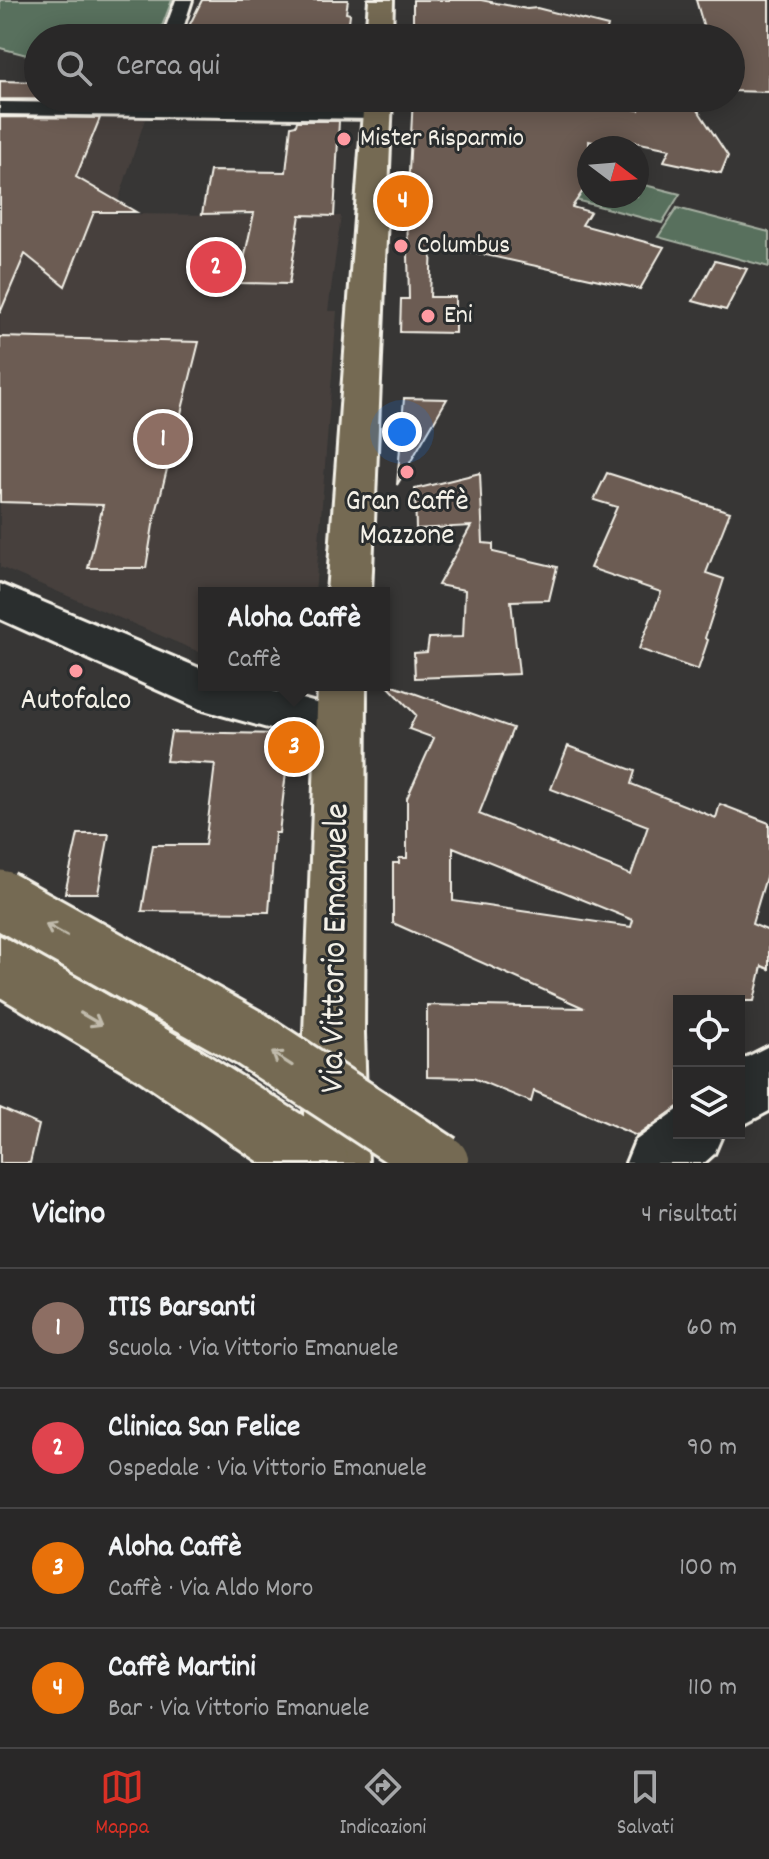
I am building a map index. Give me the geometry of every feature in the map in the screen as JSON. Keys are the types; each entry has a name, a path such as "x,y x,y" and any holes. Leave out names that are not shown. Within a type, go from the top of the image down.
{"main road":[{"path":"380,24 381,0"},
{"path":"349,587 378,112"},
{"name":"Via Vittorio Emanuele","path":"336,1163 334,1033 341,706"},
{"path":"0,899 251,1039 440,1163"},
{"path":"0,965 170,1065 318,1163"}],"street":[{"path":"176,24 184,0"},
{"path":"0,108 24,107"},
{"path":"0,601 198,687"},
{"path":"207,691 216,695 341,706"},
{"path":"745,1093 769,1075"},
{"path":"657,1163 686,1139"}],"shaded area":[{"path":"0,117 145,119 114,214 341,216 328,311 337,311 315,587 198,587 198,651 0,567"}],"green space":[{"path":"0,0 172,0 163,24 24,24 24,54 0,48"},
{"path":"577,180 577,200 557,195"},
{"path":"649,186 680,194 662,223 606,208 649,208"},
{"path":"677,208 769,232 769,267 658,237"}],"building":[{"path":"202,0 348,0 346,13 350,14 349,24 190,24"},
{"path":"413,0 481,0 527,9 537,8 600,24 413,24"},
{"path":"696,0 769,0 769,92 745,91 745,24 703,24"},
{"path":"0,81 24,82 24,99 0,99"},
{"path":"412,112 699,112 728,156 721,173 664,161 670,149 649,145 649,136 577,136 577,200 572,207 590,212 582,225 664,247 640,289 432,243 430,297 455,297 455,333 400,332 401,299 409,299 407,209"},
{"path":"0,117 100,118 76,177 136,212 94,212 65,286 25,254 0,313"},
{"path":"297,121 339,121 334,216 300,215 289,284 239,283 254,213 202,214 210,171 286,172 291,126 296,125"},
{"path":"715,261 747,269 726,310 693,301"},
{"path":"0,337 199,342 153,525 146,568 88,568 103,505 0,502"},
{"path":"404,398 447,399 397,485"},
{"path":"480,473 483,543 493,544 493,552 557,567 549,600 511,601 519,674 415,678 414,653 427,652 429,638 463,637 465,590 438,585 471,526 416,529 415,489"},
{"path":"607,473 730,512 706,573 724,579 698,670 639,649 661,592 590,568 617,507 594,500"},
{"path":"390,685 513,728 479,814 631,875 648,826 551,789 568,746 635,771 631,784 716,818 720,804 769,823 769,867 752,924 769,931 769,969 762,966 754,1001 745,1001 745,995 673,995 673,1110 637,1136 534,1091 531,1102 473,1078 427,1077 427,1005 584,1008 393,923 393,863 399,863 399,858 407,858 407,798 434,738 409,729 416,715","holes":["453,847 633,920 631,927 453,901"]},
{"path":"171,732 279,734 290,737 279,833 275,833 269,912 142,911 153,845 205,845 215,764 166,761"},
{"path":"78,834 109,834 98,893 65,893"},
{"path":"0,1108 39,1125 30,1163 0,1163"}],"place":[{"name":"Mister Risparmio","path":"344,139"},
{"name":"Caffè Martini","path":"403,201"},
{"name":"Columbus","path":"401,246"},
{"name":"Clinica San Felice","path":"216,267"},
{"name":"Eni","path":"428,316"},
{"name":"ITIS Barsanti","path":"163,439"},
{"name":"Gran Caffè Mazzone","path":"407,472"},
{"name":"Autofalco","path":"76,671"},
{"name":"Aloha Caffè","path":"294,747"}]}
